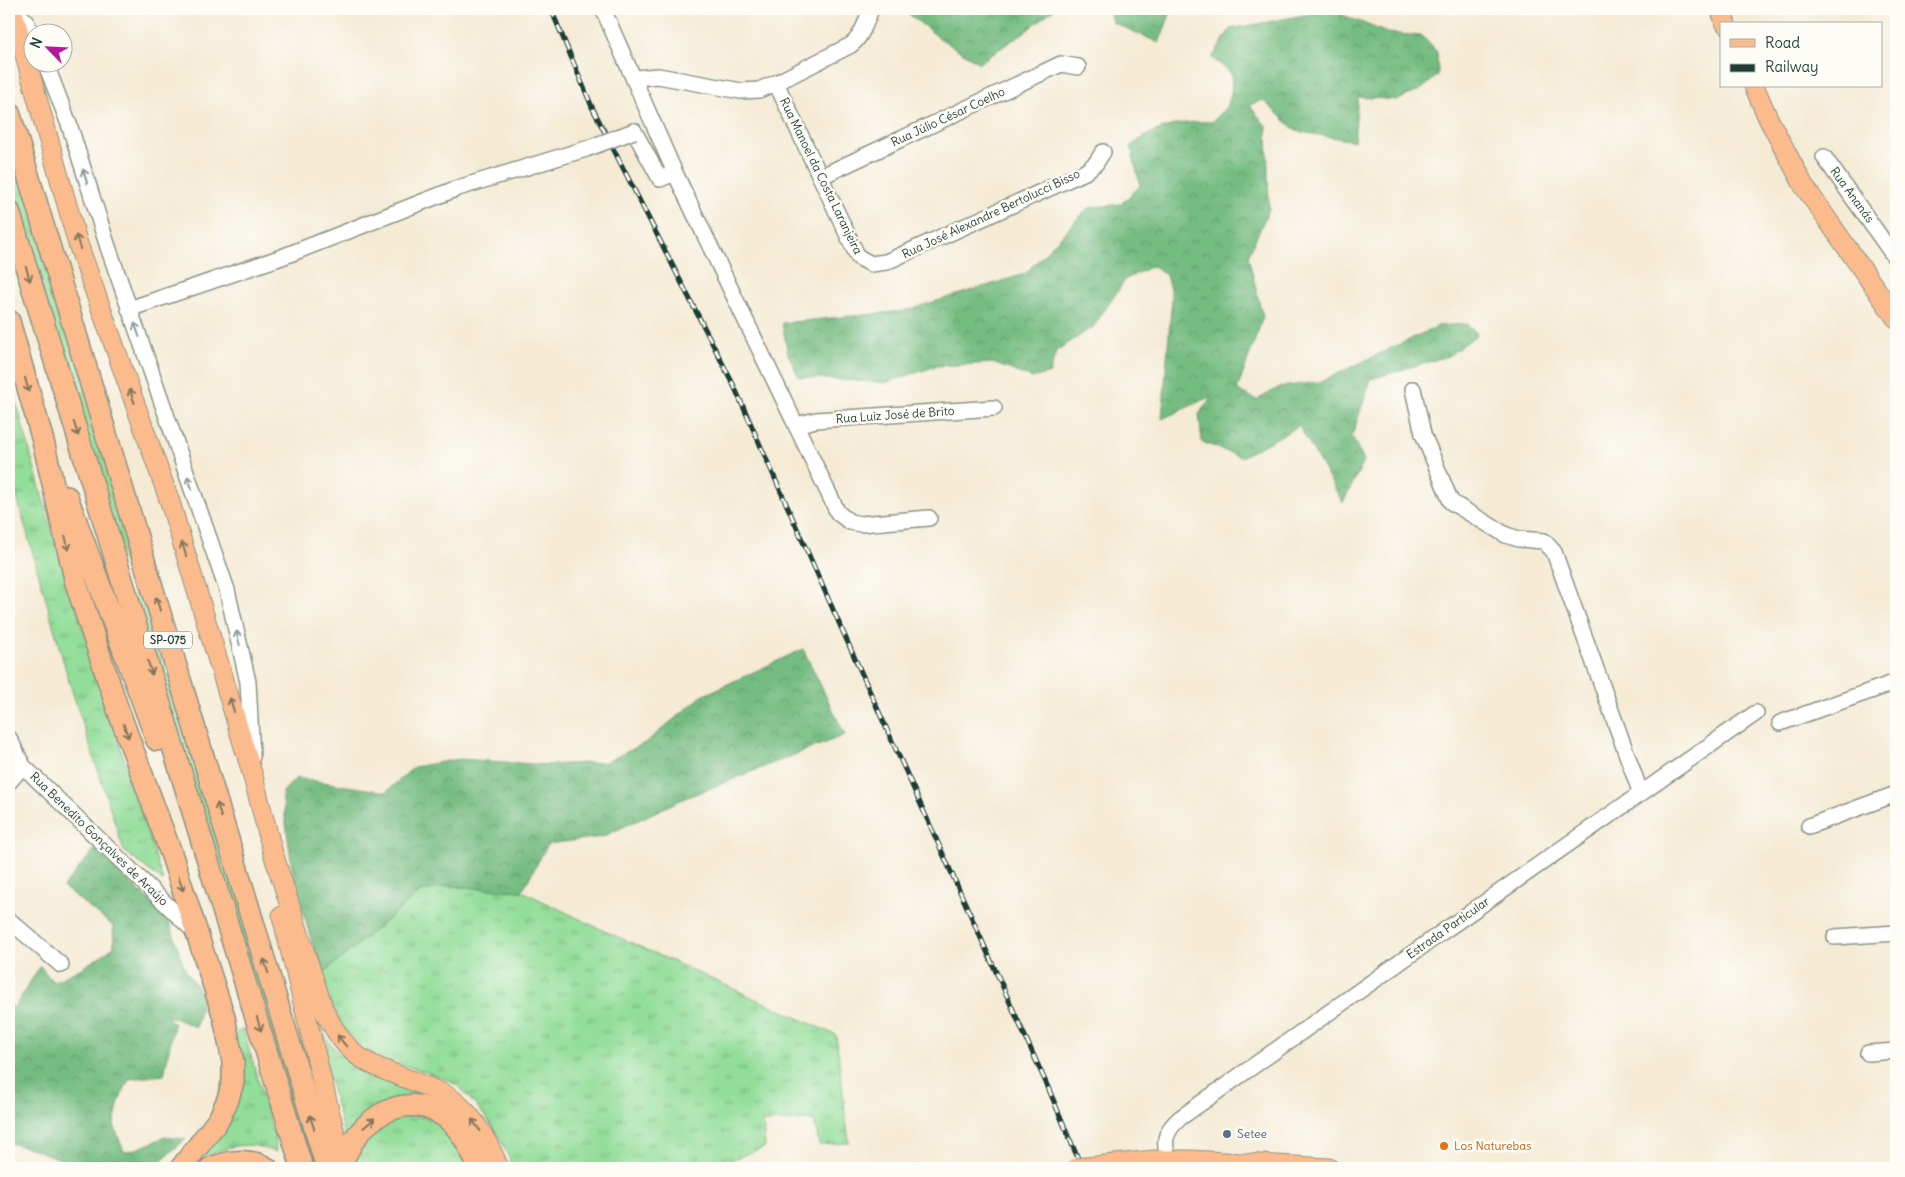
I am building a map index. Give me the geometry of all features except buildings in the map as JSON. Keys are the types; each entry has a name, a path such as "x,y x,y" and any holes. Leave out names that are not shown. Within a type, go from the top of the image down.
{"highway":[{"name":"SP-075","path":"9,112 337,1166"},
{"name":"SP-075","path":"9,210 302,1168"},
{"path":"9,321 43,441 76,583 117,707 171,853 224,1017 232,1062 233,1082 228,1099 218,1119 181,1168"},
{"path":"43,441 69,500 226,917"},
{"path":"337,1166 354,1139 368,1122 385,1112 400,1107 417,1106 439,1113 451,1122 462,1134 479,1168"},
{"path":"211,1168 226,1162 248,1161 267,1168"}],"main road":[{"path":"12,9 78,244 170,502 252,773 272,853 323,1008 334,1030 356,1056 372,1065 437,1090 460,1106 478,1126 499,1168"},
{"path":"1720,9 1725,22"},
{"path":"1755,88 1768,118 1804,186 1896,318"},
{"path":"272,853 273,881 337,1166"},
{"path":"1076,1168 1164,1163 1330,1168"}],"street":[{"path":"12,9 26,22"},
{"path":"603,9 675,173 838,513 850,522 861,524 929,518"},
{"path":"634,78 658,76 749,92 759,90 828,58 856,41 871,9"},
{"name":"Rua Júlio César Coelho","path":"820,177 1061,64 1078,67"},
{"path":"49,72 69,124 129,309 227,590 248,682 252,773"},
{"name":"Rua Manoel da Costa Laranjeira","path":"776,83 858,257 871,264"},
{"path":"129,309 282,257 458,188 586,149 634,131 660,179 675,173"},
{"name":"Rua José Alexandre Bertolucci Bisso","path":"871,264 886,262 1085,172 1096,163 1102,152"},
{"name":"Rua Ananás","path":"1824,157 1894,250"},
{"path":"1413,389 1423,434 1451,502 1506,535 1519,539 1544,541 1554,552 1641,794"},
{"name":"Rua Luiz José de Brito","path":"796,425 816,420 994,408"},
{"path":"1780,723 1896,682"},
{"name":"Estrada Particular","path":"1164,1163 1166,1133 1171,1125 1180,1118 1441,932 1756,713"},
{"name":"Rua Benedito Gonçalves de Araújo","path":"9,738 24,766 198,935"},
{"path":"9,782 24,766"},
{"path":"1808,826 1896,794"},
{"path":"9,920 61,965"},
{"path":"1835,937 1896,933"},
{"path":"1868,1053 1896,1051"}],"green space":[{"path":"905,9 1054,9 979,63 938,37 906,12"},
{"path":"1109,9 1172,9 1159,43 1112,22"},
{"path":"1331,10 1387,33 1422,36 1437,52 1438,75 1422,89 1398,100 1358,97 1354,141 1296,131 1263,100 1249,105 1267,127 1269,209 1248,256 1263,317 1237,390 1257,400 1280,387 1320,382 1438,326 1467,324 1478,334 1448,356 1371,379 1352,436 1364,461 1343,503 1299,426 1241,457 1202,442 1199,414 1212,396 1162,419 1172,297 1166,275 1152,266 1126,279 1093,327 1056,351 1050,373 1032,378 993,363 937,366 885,383 799,377 788,354 782,323 904,311 1025,274 1088,208 1121,204 1140,186 1131,146 1150,134 1169,126 1212,122 1223,111 1231,95 1231,73 1212,58 1230,29"},
{"path":"9,131 322,1168 308,1168 9,184"},
{"path":"9,375 50,525 163,881 124,851 69,681 9,469"},
{"path":"803,649 845,735 685,798 602,837 548,844 522,891 447,886 420,892 321,975 293,876 282,793 296,778 386,792 414,767 459,759 547,765 606,762 645,743 702,696"},
{"path":"95,849 168,918 185,969 203,996 196,1027 166,1015 174,1024 164,1075 129,1079 119,1101 114,1125 124,1152 165,1137 186,1139 152,1168 82,1168 34,1149 9,1143 9,1004 14,1008 40,966 53,982 82,968 114,947 113,926 63,887"},
{"path":"447,886 522,891 596,927 836,1035 849,1143 819,1145 814,1120 763,1122 765,1147 715,1166 715,1168 513,1168 501,1141 490,1124 458,1086 445,1079 376,1055 352,1037 337,1015 321,975 420,892"},
{"path":"313,1017 332,1046 356,1065 382,1078 439,1099 423,1102 346,1143"},
{"path":"243,1029 275,1138 276,1152 253,1145 234,1146 204,1156 236,1033"},
{"path":"403,1112 442,1122 473,1168 350,1168 364,1135"}],"railway":[{"path":"551,9 592,107 734,386 1047,1085 1082,1168"}],"place":[{"name":"Setee","path":"1227,1134"},
{"name":"Los Naturebas","path":"1444,1146"}]}
